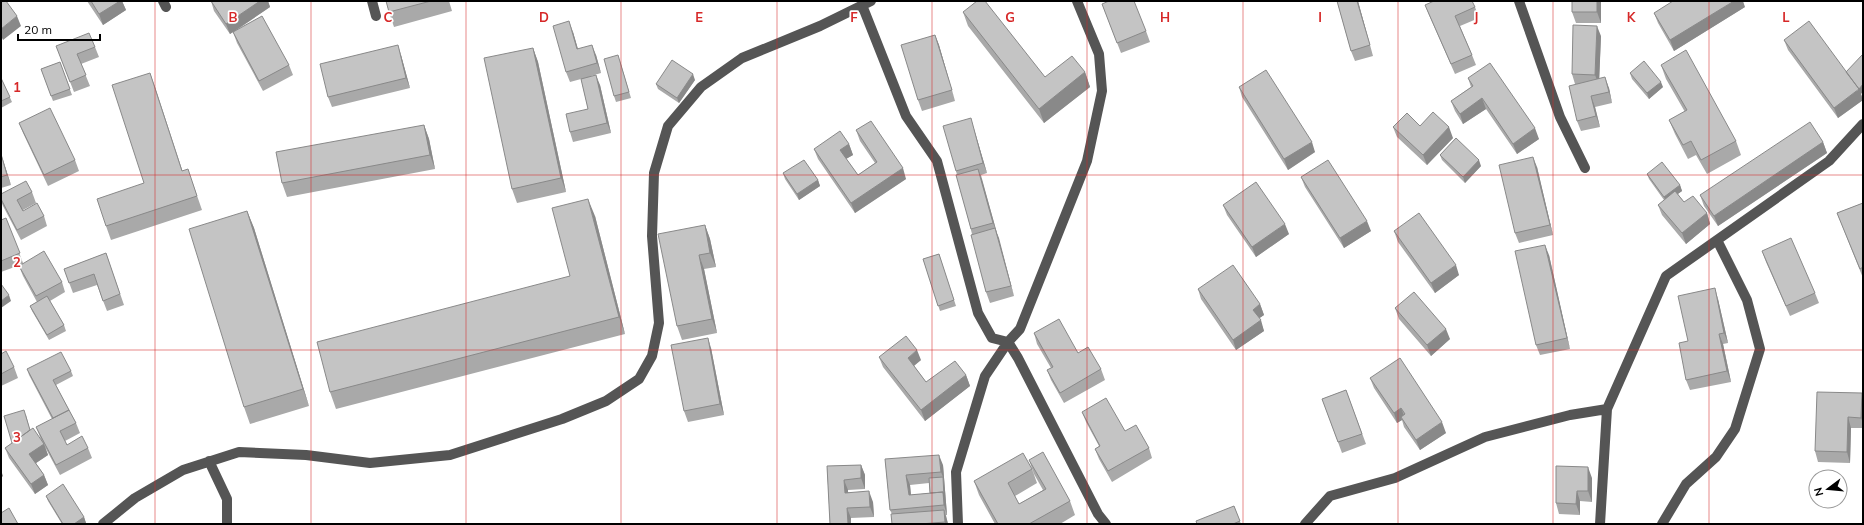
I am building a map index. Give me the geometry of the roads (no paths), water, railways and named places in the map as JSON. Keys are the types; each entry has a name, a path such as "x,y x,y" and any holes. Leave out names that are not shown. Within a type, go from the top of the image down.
{"street":[{"path":"372,1 376,16"},
{"path":"958,524 956,472 986,376 1008,342 1020,329 1087,161 1102,91 1099,54 1077,1"},
{"path":"1519,1 1560,117 1584,168"},
{"path":"103,524 135,498 183,470 239,452 306,455 370,463 450,455 562,419 606,401 639,379 652,356 660,323 652,236 654,173 668,126 701,87 742,58 820,26 866,3 906,116 937,161 978,313 992,338 1008,342 1098,514 1106,524"},
{"path":"1600,524 1607,409 1666,276 1829,161 1863,124"},
{"path":"1662,524 1686,484 1716,457 1735,429 1760,349 1747,300 1717,240"},
{"path":"1305,524 1330,496 1395,478 1485,437 1570,415 1607,409"},
{"path":"209,461 227,499 226,524"}]}
